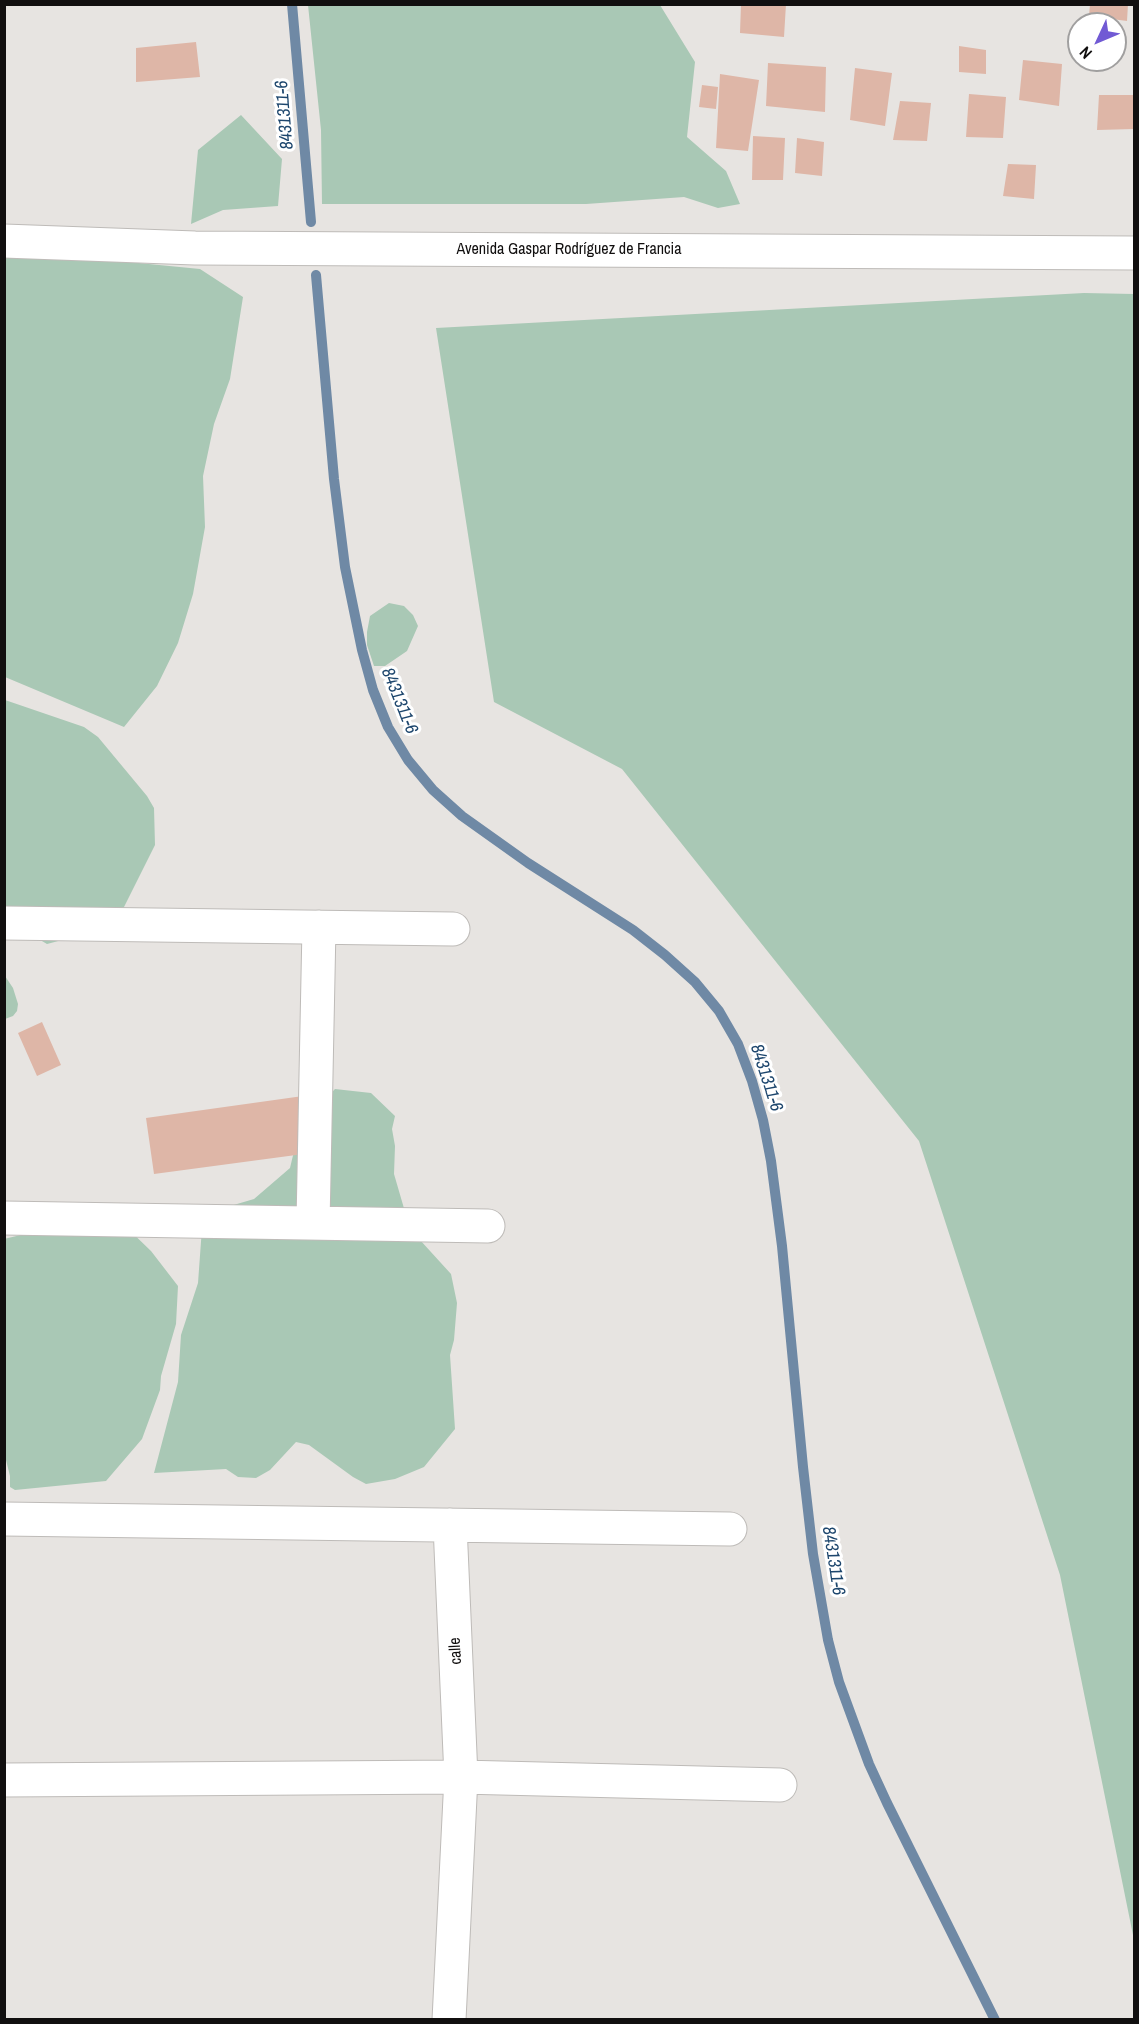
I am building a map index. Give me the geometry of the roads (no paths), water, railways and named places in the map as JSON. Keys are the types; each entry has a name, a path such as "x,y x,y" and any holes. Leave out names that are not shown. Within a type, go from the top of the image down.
{"street":[{"name":"Avenida Gaspar Rodríguez de Francia","path":"4,241 195,248 1134,254"},
{"path":"4,922 453,929"},
{"path":"313,1223 319,927"},
{"path":"4,1218 488,1226"},
{"path":"4,1519 730,1529"},
{"name":"calle","path":"449,2019 461,1777 450,1525"},
{"path":"4,1780 461,1777 780,1785"}],"waterway":[{"name":"8431311-6","path":"292,4 311,222"},
{"name":"8431311-6","path":"316,275 334,479 345,567 362,650 373,690 388,727 408,760 433,790 462,816 528,863 633,930 695,982 719,1011 738,1044 752,1081 771,1161 782,1246 813,1554 828,1640 839,1682 869,1764 995,2020"}]}
